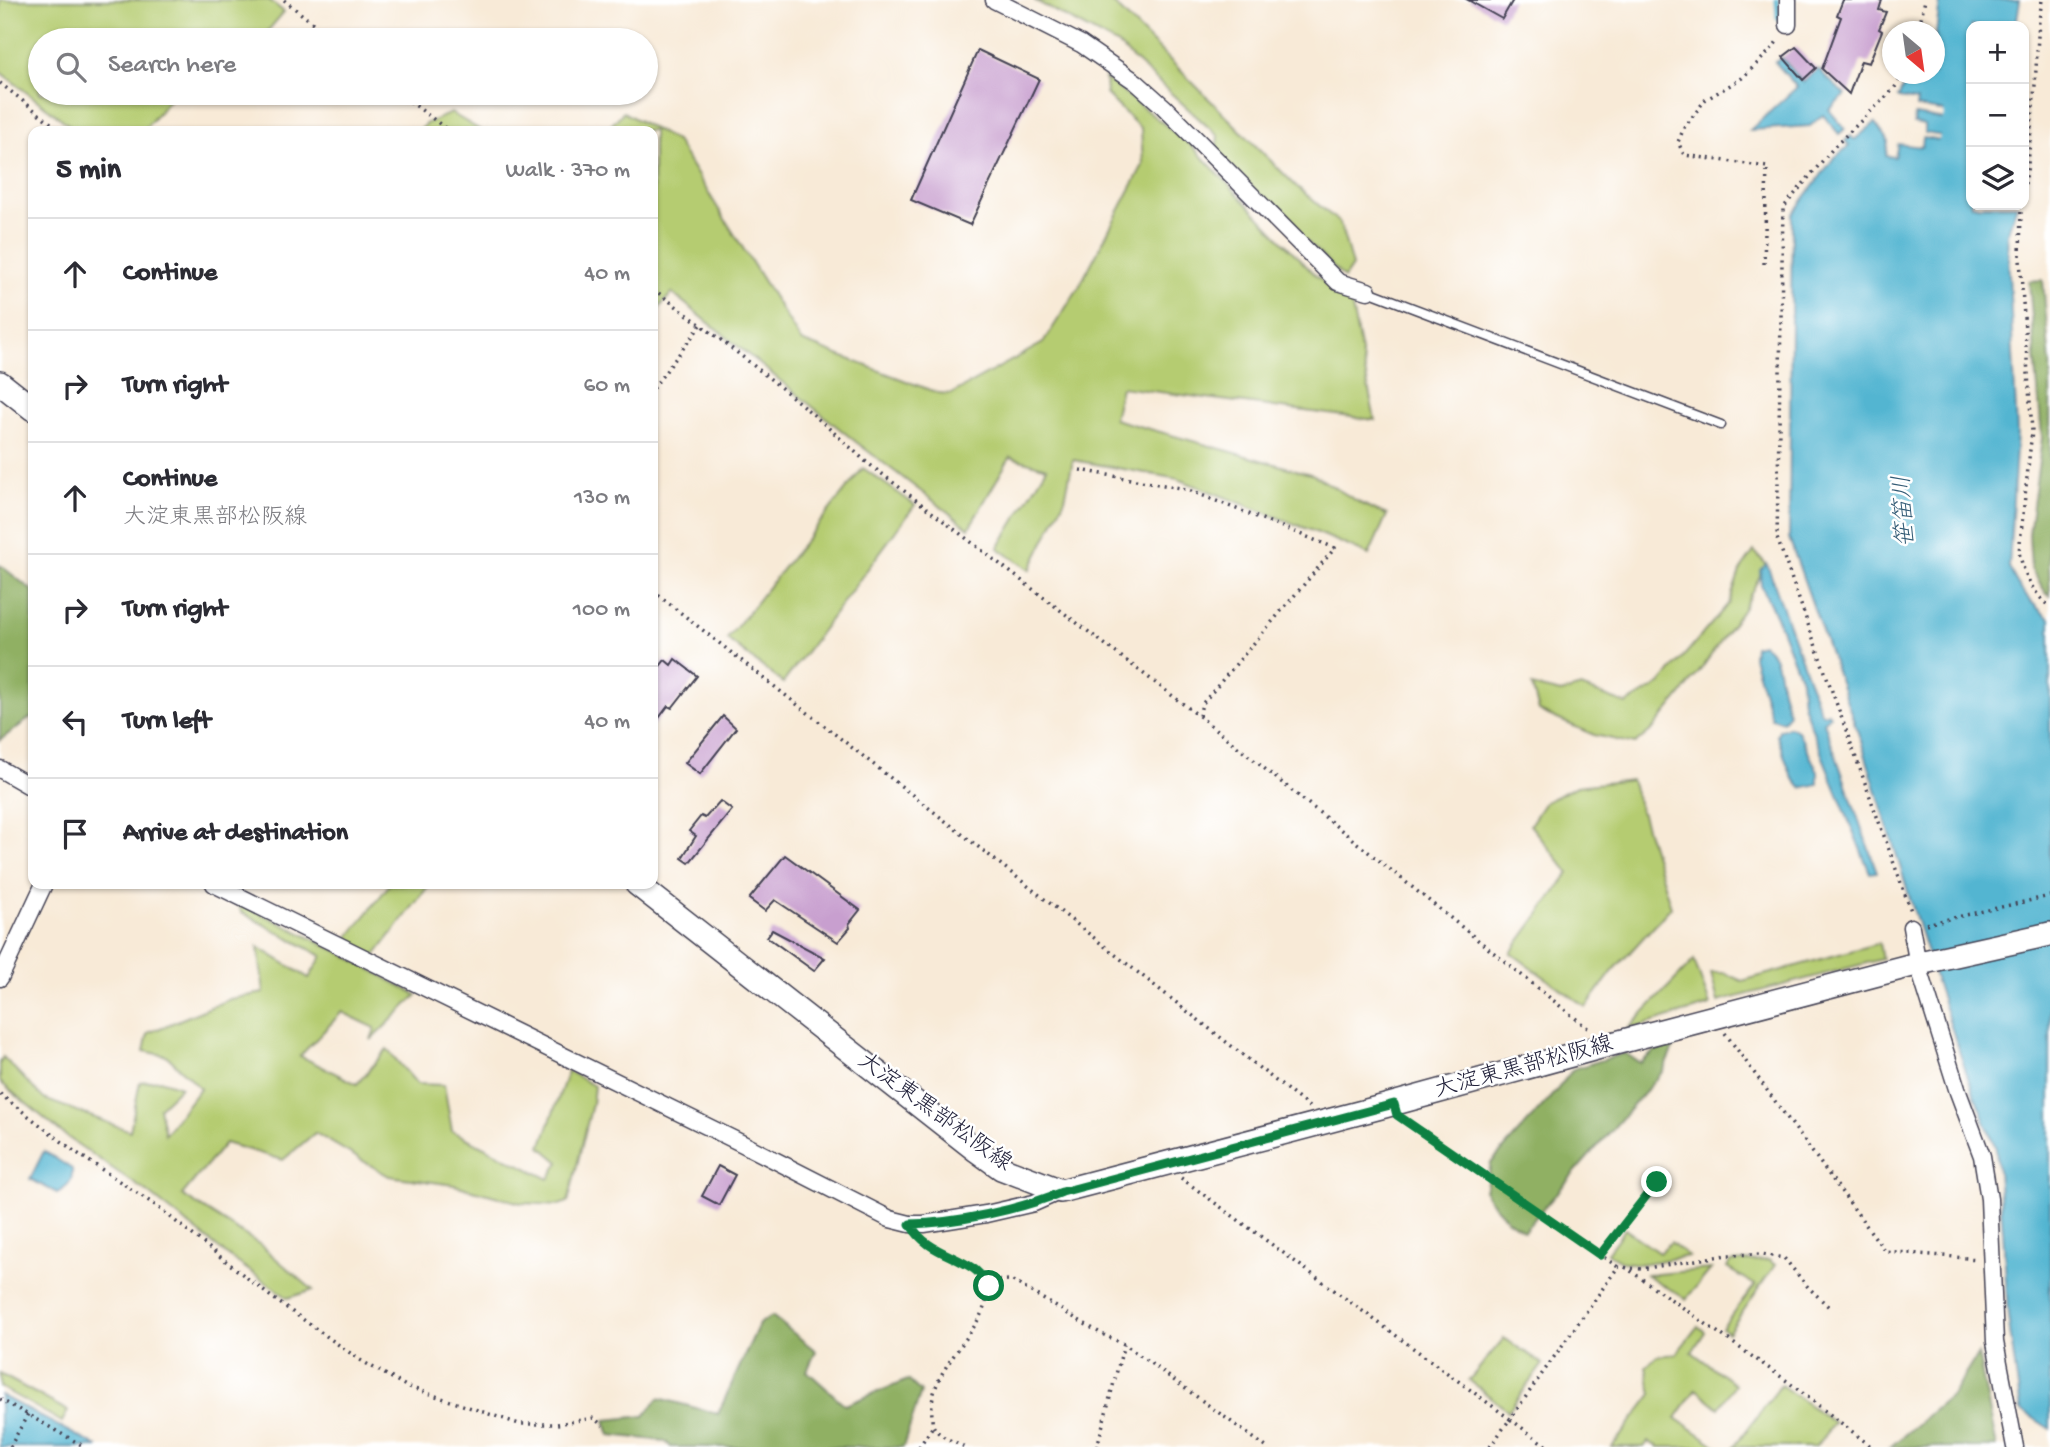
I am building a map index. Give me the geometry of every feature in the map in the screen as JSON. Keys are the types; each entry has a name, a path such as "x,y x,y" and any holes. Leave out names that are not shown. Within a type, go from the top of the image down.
{"main road":[{"path":"0,383 28,405"},
{"name":"大淀東黒部松阪線","path":"643,889 976,1150 1001,1168 1062,1192 1608,1045 1921,964 2050,934"}],"street":[{"path":"994,0 1081,44 1136,82 1338,282 1367,291"},
{"path":"1788,0 1788,26"},
{"path":"0,769 28,785"},
{"path":"0,978 42,889"},
{"path":"224,889 890,1219 924,1224 1034,1203 1062,1192"},
{"path":"1913,922 1921,964 1958,1092 1982,1156 1989,1199 1995,1342 2015,1447"}],"lane":[{"path":"1367,291 1721,425"}],"path":[{"path":"284,0 319,28"},
{"path":"1921,21 1926,0"},
{"path":"2029,151 2042,0"},
{"path":"1765,264 1767,167 1684,155 1678,142 1684,128 1705,100 1742,78 1770,51 1788,26"},
{"path":"0,83 55,126"},
{"path":"1897,84 1835,146 1783,208 1777,538 1913,922 2050,896"},
{"path":"415,105 442,126"},
{"path":"2021,210 2020,259 2032,431 2019,552 2029,584 2050,607"},
{"path":"658,293 829,427 865,461 1199,716 1608,1045"},
{"path":"658,381 701,324"},
{"path":"1080,470 1186,489 1335,548 1202,704 1199,716"},
{"path":"658,595 1328,1121"},
{"path":"1720,1016 1724,1031 1885,1251 1990,1260"},
{"path":"0,1094 74,1151 155,1205 270,1296 384,1374 406,1386 519,1424 557,1424 594,1418 603,1426"},
{"path":"1394,1104 1397,1115 1618,1267 1641,1269 1727,1255 1761,1254 1784,1258 1830,1308"},
{"path":"1170,1163 1178,1176 1548,1447"},
{"path":"1600,1255 1657,1182"},
{"path":"910,1224 917,1236 940,1252 975,1270 989,1286 989,1298 983,1311 940,1376 931,1406 933,1426 943,1436 965,1447"},
{"path":"1490,1447 1618,1267"},
{"path":"1625,1267 1787,1381 1872,1447"},
{"path":"985,1281 1011,1280 1102,1334 1124,1344 1266,1447"},
{"path":"1097,1447 1124,1344"},
{"path":"0,1399 85,1447"},
{"path":"10,1447 28,1414"},
{"path":"919,1447 933,1426"}],"green space":[{"path":"0,0 269,0 284,12 270,28 28,28 28,93 0,72"},
{"path":"1034,0 1105,0 1115,5 1295,185 1340,223 1352,266 1344,278 1216,152 1218,136 1118,45"},
{"path":"1105,78 1191,145 1314,274 1351,303 1375,420 1121,387 1114,419 1314,475 1362,504 1387,515 1369,555 1178,479 1073,460 1065,499 1030,570 998,548 1047,468 1010,457 969,528 856,442 672,293 658,309 658,131 676,141 801,341 938,393 951,394 1043,343 1079,287 1143,165 1141,129 1106,94"},
{"path":"43,105 165,105 147,126 70,126"},
{"path":"623,112 649,126 610,126"},
{"path":"451,113 473,126 423,126"},
{"path":"2043,280 2050,366 2050,596 2031,569 2029,535 2042,438 2029,281"},
{"path":"863,468 915,505 783,683 727,639"},
{"path":"1754,551 1766,564 1743,609 1697,675 1654,728 1635,744 1594,735 1539,711 1532,686 1561,693 1581,687 1626,704 1660,684 1729,603 1740,571"},
{"path":"0,565 28,587 28,720 0,740"},
{"path":"1631,780 1671,907 1613,971 1586,1007 1511,953 1569,873 1530,825 1545,802 1577,786"},
{"path":"386,889 426,889 374,957 269,908 277,905 347,939"},
{"path":"238,902 341,953 417,995 371,1040 375,1028 342,1012 300,1056 357,1084 387,1049 417,1084 444,1085 452,1131 549,1179 559,1162 541,1147 568,1071 594,1086 568,1202 559,1205 521,1203 454,1185 389,1176 315,1133 283,1160 225,1143 182,1195 259,1244 313,1290 288,1298 227,1255 151,1195 67,1137 0,1082 0,1063 3,1057 44,1099 130,1131 140,1082 160,1080 181,1087 159,1108 165,1134 200,1088 167,1056 144,1051 148,1033 230,999 264,993 258,947 309,978 322,956 241,912"},
{"path":"1879,943 1882,959 1718,1002 1711,973 1724,973 1742,981"},
{"path":"1694,960 1710,1005 1627,1030"},
{"path":"1675,1044 1663,1071 1524,1231 1508,1220 1490,1201 1485,1191 1491,1163 1573,1069 1625,1053 1640,1063 1655,1051"},
{"path":"1625,1229 1659,1253 1671,1242 1688,1256 1640,1264 1623,1262 1607,1253"},
{"path":"1769,1260 1775,1265 1728,1333 1722,1328 1755,1285 1727,1268 1730,1262"},
{"path":"1711,1269 1686,1299 1647,1275"},
{"path":"772,1316 816,1351 807,1371 845,1405 908,1380 921,1392 903,1447 671,1447 665,1441 610,1435 605,1420 644,1416 659,1398 718,1414 759,1324"},
{"path":"1698,1326 1705,1332 1692,1352 1735,1384 1719,1408 1696,1389 1676,1418 1718,1447 1659,1447 1648,1442 1644,1447 1612,1447 1652,1394 1646,1367 1657,1356 1676,1354"},
{"path":"1504,1338 1543,1364 1508,1411 1469,1380"},
{"path":"1978,1354 1997,1447 1890,1447 1953,1394"},
{"path":"0,1374 68,1411 62,1422 0,1387"},
{"path":"1781,1385 1834,1423 1815,1447 1734,1447"}],"water":[{"path":"1940,0 2020,0 2017,21 1966,21 1966,115 1916,107 1917,101 1898,98 1905,84 1945,84 1945,21 1938,21"},
{"path":"1782,58 1803,82 1818,69 1845,95 1829,110 1845,129 1839,134 1823,115 1810,126 1750,130 1797,87 1775,62"},
{"path":"1915,115 1966,123 1966,131 1952,129 1950,137 1924,133 1924,125 1914,123"},
{"path":"1875,123 1888,141 1886,156 1895,157 1898,144 1922,147 1923,138 1949,142 1949,151 1966,153 1966,210 2015,210 2007,234 2017,432 2009,567 2026,596 2050,619 2050,1429 2021,1410 2008,1317 1996,1149 1969,1081 1862,744 1789,538 1792,215 1833,159 1849,146 1845,141 1851,136 1854,140"},
{"path":"1767,564 1820,711 1830,715 1824,722 1877,872 1870,873 1803,704 1801,680 1761,585 1760,570"},
{"path":"1762,644 1771,652 1778,668 1789,714 1783,721 1771,718 1753,657 1754,646"},
{"path":"1790,727 1798,731 1818,772 1818,784 1801,788 1792,777 1777,736 1779,730"},
{"path":"44,1151 72,1169 69,1184 57,1193 30,1179"},
{"path":"0,1395 98,1447 0,1447"}],"building":[{"path":"1468,0 1513,0 1502,19"},
{"path":"1843,0 1882,0 1879,10 1886,12 1879,29 1882,31 1869,63 1861,61 1849,94 1822,69 1841,17 1837,15"},
{"path":"1796,47 1816,68 1803,80 1783,57"},
{"path":"978,50 1039,79 970,225 911,200"},
{"path":"675,659 697,676 672,708 668,706 658,719 658,669 665,660 671,665"},
{"path":"723,716 736,728 700,774 685,763"},
{"path":"720,801 732,810 689,863 682,858 696,836 689,831 701,816 705,818"},
{"path":"785,855 860,910 838,942 775,900 765,911 749,899"},
{"path":"772,930 825,958 814,971 767,937"},
{"path":"718,1166 735,1175 719,1205 702,1196"}],"waterway":[{"path":"1777,0 1778,18"},
{"name":"笹笛川","path":"1946,191 1966,82"}],"route":[{"path":"989,1286 975,1270 940,1252 917,1236 910,1224 986,1214 1034,1203 1062,1192 1394,1104 1397,1115 1600,1255 1657,1182"}]}
